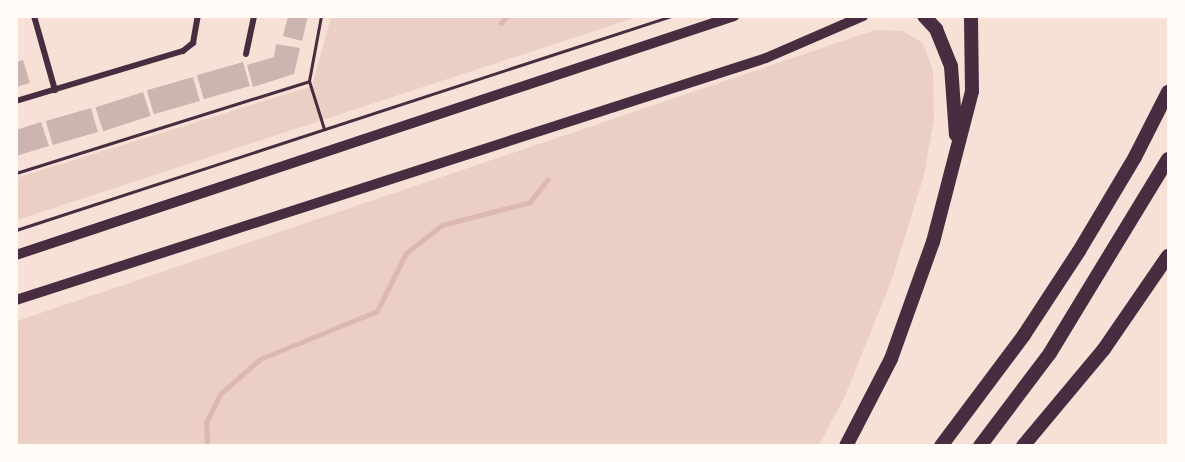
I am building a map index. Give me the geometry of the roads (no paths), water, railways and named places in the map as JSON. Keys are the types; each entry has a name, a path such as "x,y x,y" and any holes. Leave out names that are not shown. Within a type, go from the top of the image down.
{"highway":[{"path":"924,16 936,29 951,66 957,146"},
{"path":"846,446 866,414 913,306 972,91 970,16"},
{"path":"941,446 1024,335 1079,251 1136,157 1168,92"},
{"path":"980,446 1050,353 1168,159"},
{"path":"1023,446 1104,349 1168,256"}],"street":[{"path":"34,16 55,90"},
{"path":"16,101 189,48 198,16"},
{"path":"246,54 254,16"},
{"path":"16,255 734,16"},
{"path":"16,300 766,58 863,16"}],"waterway":[{"path":"501,23 507,16"},
{"path":"207,446 206,423 220,394 260,359 377,311 406,253 442,225 530,202 548,179"}]}
